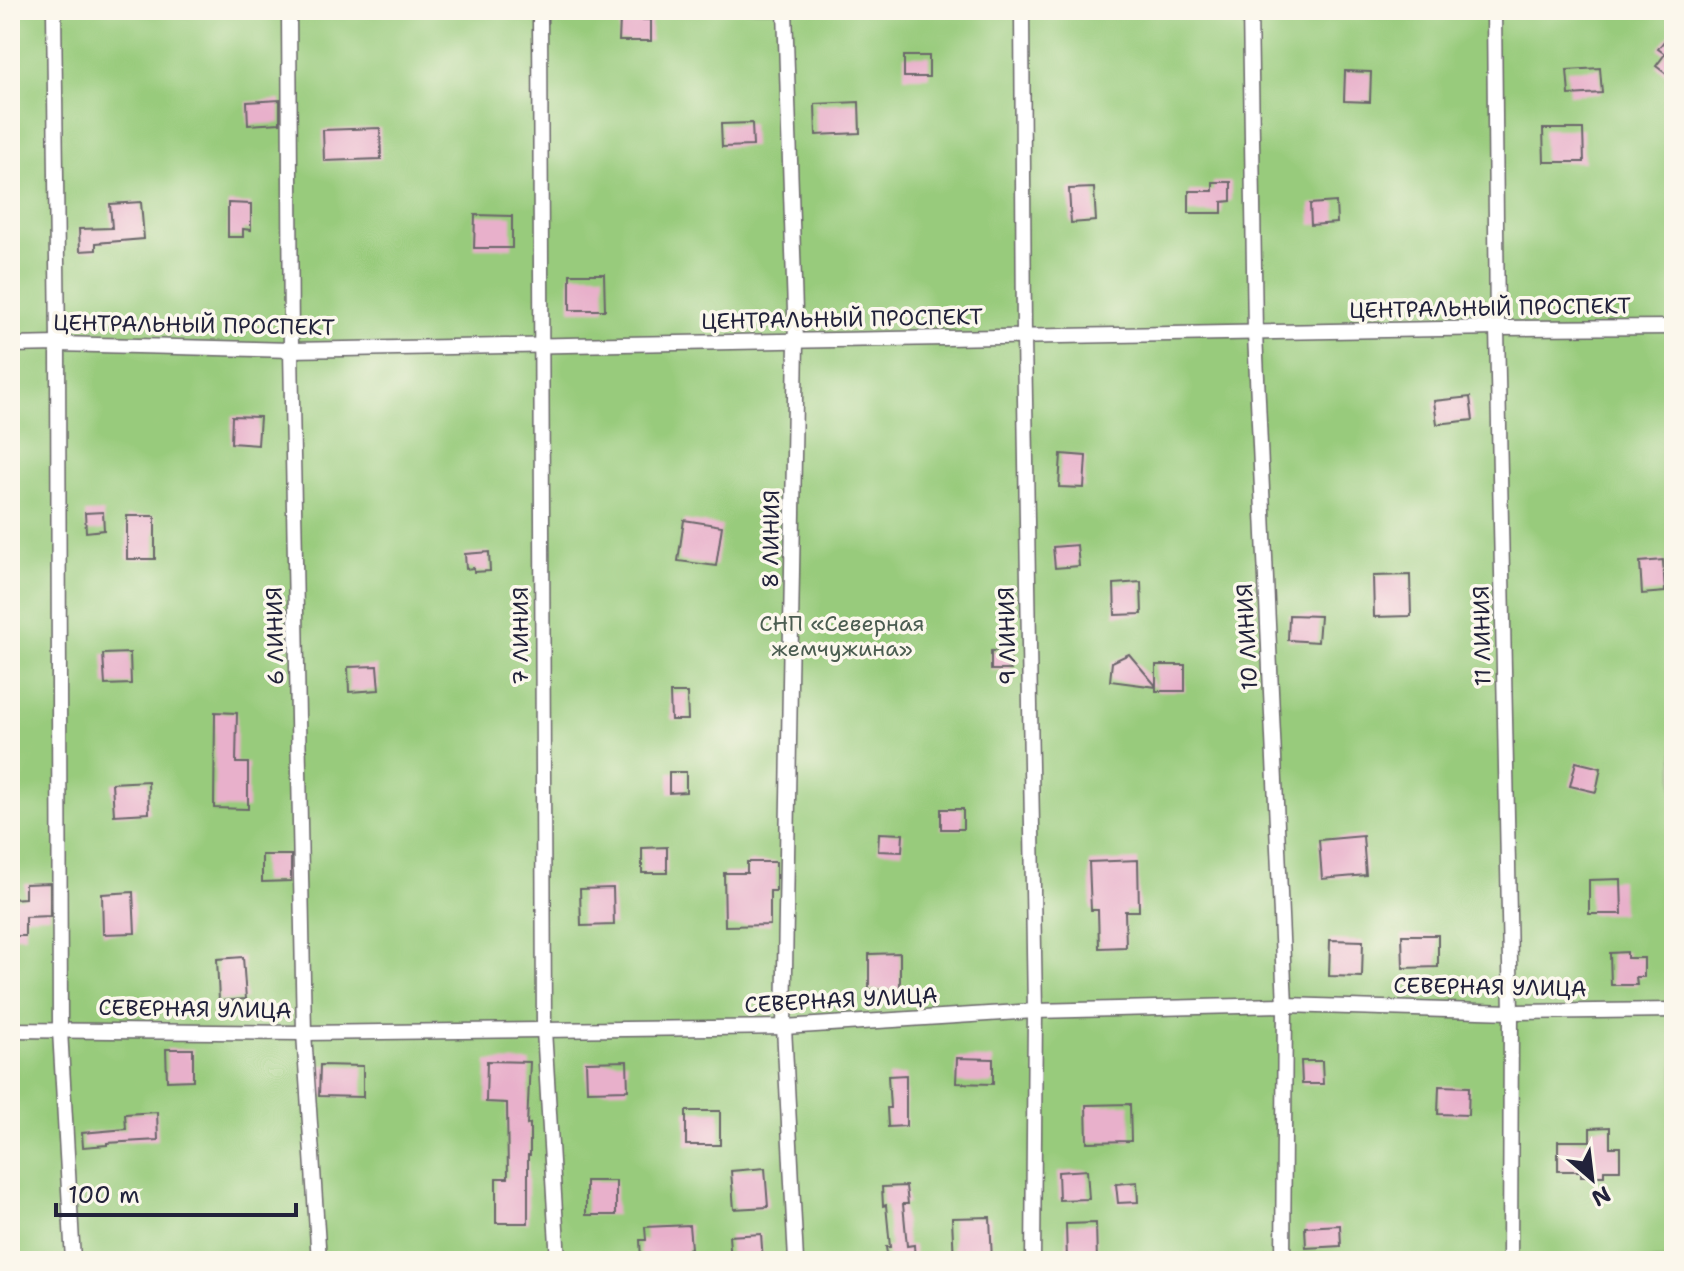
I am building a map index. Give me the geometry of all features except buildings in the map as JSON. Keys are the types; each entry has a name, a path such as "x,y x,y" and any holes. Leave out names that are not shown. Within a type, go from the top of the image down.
{"street":[{"path":"54,10 60,1030 73,1261"},
{"name":"6 ЛИНИЯ","path":"289,10 291,350 304,1033 319,1261"},
{"name":"7 ЛИНИЯ","path":"540,10 544,1030 558,1261"},
{"name":"8 ЛИНИЯ","path":"785,10 796,342 784,1027 796,1261"},
{"name":"9 ЛИНИЯ","path":"1022,10 1035,1011 1033,1261"},
{"name":"10 ЛИНИЯ","path":"1250,10 1255,333 1285,1005 1283,1261"},
{"name":"11 ЛИНИЯ","path":"1494,10 1511,1012 1510,1261"},
{"name":"ЦЕНТРАЛЬНЫЙ ПРОСПЕКТ","path":"10,345 291,350 1674,327"},
{"name":"СЕВЕРНАЯ УЛИЦА","path":"10,1030 304,1033 784,1027 1035,1011 1285,1005 1511,1012 1674,1010"}],"green space":[{"name":"СНП «Северная жемчужина»","path":"10,10 1674,10 1674,1261 10,1261"}]}
